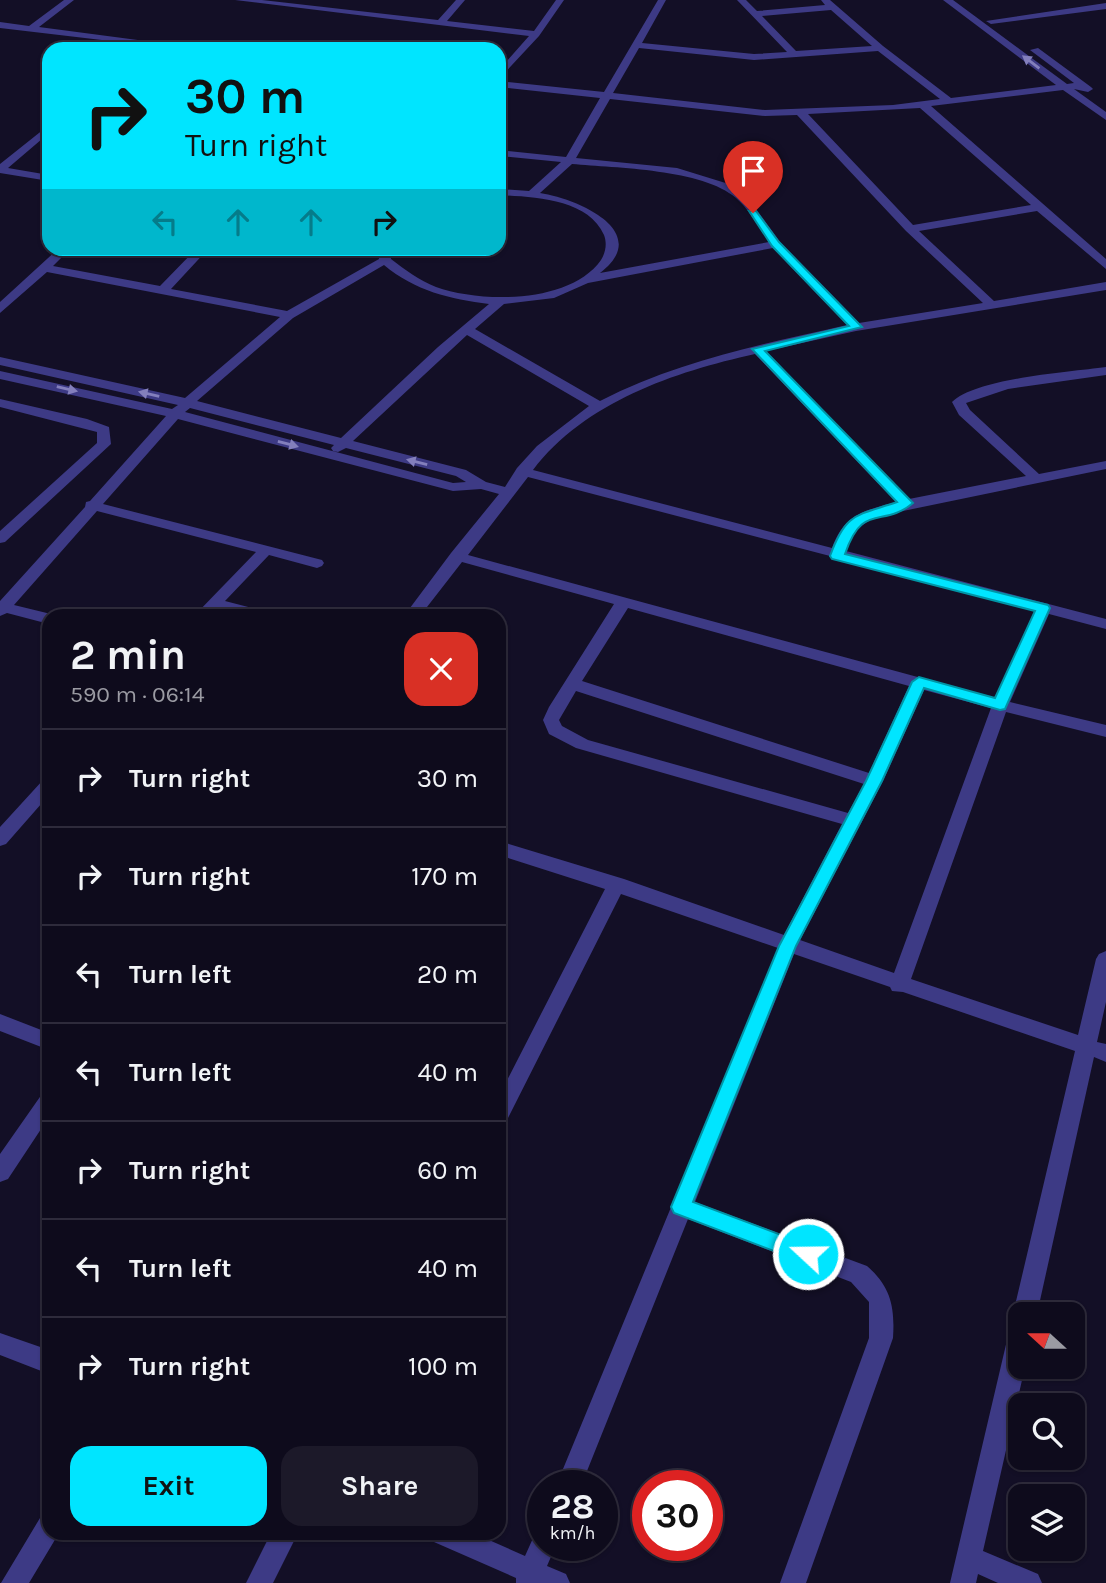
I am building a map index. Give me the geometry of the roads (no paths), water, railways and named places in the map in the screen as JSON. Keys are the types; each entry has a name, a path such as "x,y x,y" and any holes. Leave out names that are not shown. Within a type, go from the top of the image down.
{"street":[{"path":"30,29 70,0"},
{"path":"239,0 536,34"},
{"path":"348,12 361,0"},
{"path":"440,23 461,0"},
{"path":"506,68 536,34 559,0"},
{"path":"532,194 569,161 662,0"},
{"path":"741,0 795,55"},
{"path":"947,0 1106,117"},
{"path":"963,0 1098,97"},
{"path":"1100,0 1106,5"},
{"path":"754,14 829,3 880,48 950,102"},
{"path":"991,21 1106,5"},
{"path":"0,25 120,42"},
{"path":"636,45 722,56 795,55 880,48"},
{"path":"506,85 726,111 801,113 923,105 1082,85"},
{"path":"923,105 1106,265"},
{"path":"801,113 910,229 990,303"},
{"path":"0,170 42,134"},
{"path":"506,154 677,172 706,178 727,187 741,197 776,244 856,327"},
{"path":"0,170 42,177"},
{"path":"506,192 562,200 587,211 609,232 612,240 609,257 584,280"},
{"path":"910,229 1040,207"},
{"path":"387,256 404,278 430,290 463,298 501,300 538,296 584,280 776,244"},
{"path":"0,309 58,256"},
{"path":"163,290 197,256"},
{"path":"42,617 1,608 175,414 289,315 382,256"},
{"path":"46,268 289,315"},
{"path":"417,609 523,471 552,440 584,414 637,387 706,361 856,327 1106,286"},
{"path":"331,455 466,329 501,300"},
{"path":"466,329 599,406"},
{"path":"757,349 906,503"},
{"path":"0,362 188,403 461,473 481,485 507,492"},
{"path":"1037,479 964,412 959,402 969,396 991,390 1106,371"},
{"path":"0,375 175,414 453,487 481,485"},
{"path":"0,403 104,430 104,444 0,539"},
{"path":"837,556 846,530 856,520 906,503 1106,465"},
{"path":"523,471 837,556 1106,624"},
{"path":"91,505 317,563"},
{"path":"208,609 265,551"},
{"path":"456,556 625,600 1000,705 1106,730"},
{"path":"625,600 551,720 555,730 563,737 853,821"},
{"path":"214,603 236,609"},
{"path":"899,985 1000,705 1043,608"},
{"path":"574,1470 788,946 874,781 919,682"},
{"path":"572,684 874,781"},
{"path":"0,839 42,793"},
{"path":"506,850 617,884 899,985 1096,1050"},
{"path":"506,1102 617,884"},
{"path":"1028,1302 1096,1050 1106,959"},
{"path":"0,1022 42,1039"},
{"path":"0,1172 42,1110"},
{"path":"681,1207 859,1273 878,1290 884,1311 881,1338 793,1583"},
{"path":"0,1344 42,1359"},
{"path":"1010,1379 967,1571 1029,1583"},
{"path":"15,1583 42,1539"},
{"path":"258,1583 281,1540"},
{"path":"457,1540 530,1578 557,1583"},
{"path":"530,1578 537,1561"}]}
